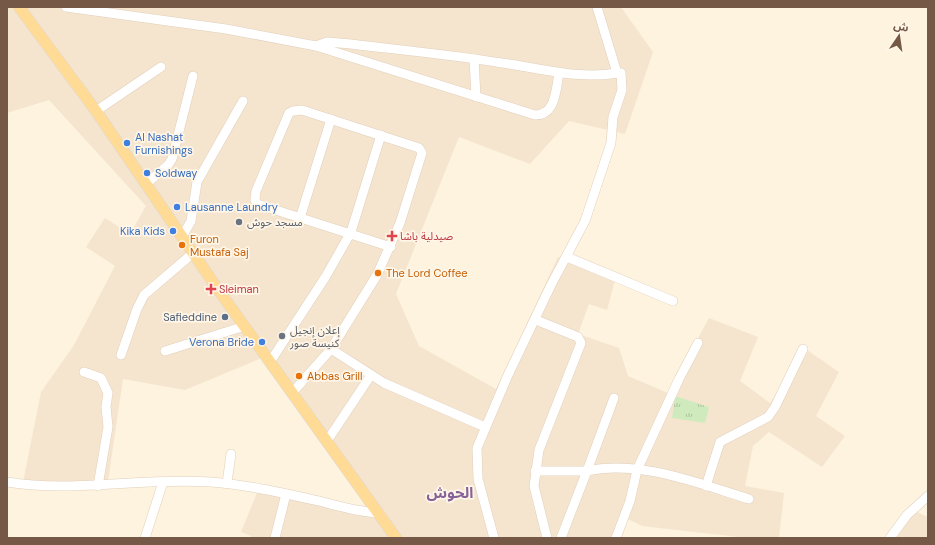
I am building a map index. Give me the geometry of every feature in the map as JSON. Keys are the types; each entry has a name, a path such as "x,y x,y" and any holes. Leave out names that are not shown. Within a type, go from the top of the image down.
{"main road":[{"path":"19,7 96,111 193,253 396,538"}],"street":[{"path":"66,7 226,29 316,46 520,111 541,115 546,113 552,105 559,73"},
{"path":"597,7 617,73"},
{"path":"316,46 327,42 351,44 474,59 559,73 602,75 621,73 623,83 613,118 611,143 585,221 551,285 485,427 477,448 477,467 481,493 494,538"},
{"path":"351,44 355,58"},
{"path":"474,59 476,97"},
{"path":"96,111 161,67"},
{"path":"146,184 168,165 172,159 193,76"},
{"path":"182,237 191,222 197,182 243,101"},
{"path":"292,393 331,349 377,275 391,246 414,182 422,153 419,148 332,119 297,110 289,113 256,191 255,200 258,204 300,218 351,232 391,246"},
{"path":"300,218 332,119"},
{"path":"270,362 326,276 351,232 381,135"},
{"path":"121,355 137,309 144,295 193,253"},
{"path":"567,257 673,301"},
{"path":"536,320 578,337 581,340 539,450 535,471 534,486 547,538"},
{"path":"165,351 245,326"},
{"path":"616,538 630,501 637,470 679,379 698,343"},
{"path":"331,349 399,391 485,427"},
{"path":"706,486 720,442 768,417 778,401 803,349"},
{"path":"84,372 101,378 108,393 106,407 108,427 98,486"},
{"path":"326,441 371,375"},
{"path":"561,538 614,398"},
{"path":"227,483 231,454"},
{"path":"535,471 587,471 604,468 637,470 665,475 748,499"},
{"path":"7,482 98,486 187,481 227,483 378,514"},
{"path":"145,538 162,482"},
{"path":"275,538 286,494"},
{"path":"890,538 907,515 928,496"}],"shaded area":[{"path":"7,7 621,7 653,52 625,134 569,121 530,164 459,137 396,294 419,346 496,389 558,257 615,280 607,310 589,304 578,334 619,348 628,376 668,393 709,318 758,337 740,381 770,403 807,350 839,372 816,416 845,436 822,467 769,432 753,446 745,486 784,493 779,538 747,538 642,526 624,517 616,538 250,538 251,536 241,532 259,488 377,513 269,355 185,390 123,379 107,488 23,482 41,392 74,345 115,266 86,247 105,218 130,234 146,206 49,100 7,113"},
{"path":"917,512 928,517 928,538 890,538"}],"green space":[{"path":"675,396 709,407 705,423 672,418"}],"place":[{"name":"Al Nashat Furnishings","path":"127,143"},
{"name":"Soldway","path":"147,173"},
{"name":"Lausanne Laundry","path":"177,207"},
{"name":"مسجد حوش","path":"239,222"},
{"name":"Kika Kids","path":"173,231"},
{"name":"صيدلية باشا","path":"392,236"},
{"name":"Furon Mustafa Saj","path":"182,245"},
{"name":"The Lord Coffee","path":"378,273"},
{"name":"Sleiman","path":"211,289"},
{"name":"Safieddine","path":"225,317"},
{"name":"إعلان إنجيل كنيسة صور","path":"282,336"},
{"name":"Verona Bride","path":"262,342"},
{"name":"Abbas Grill","path":"299,376"}],"district":[{"name":"الحوش","path":"450,493"}]}
